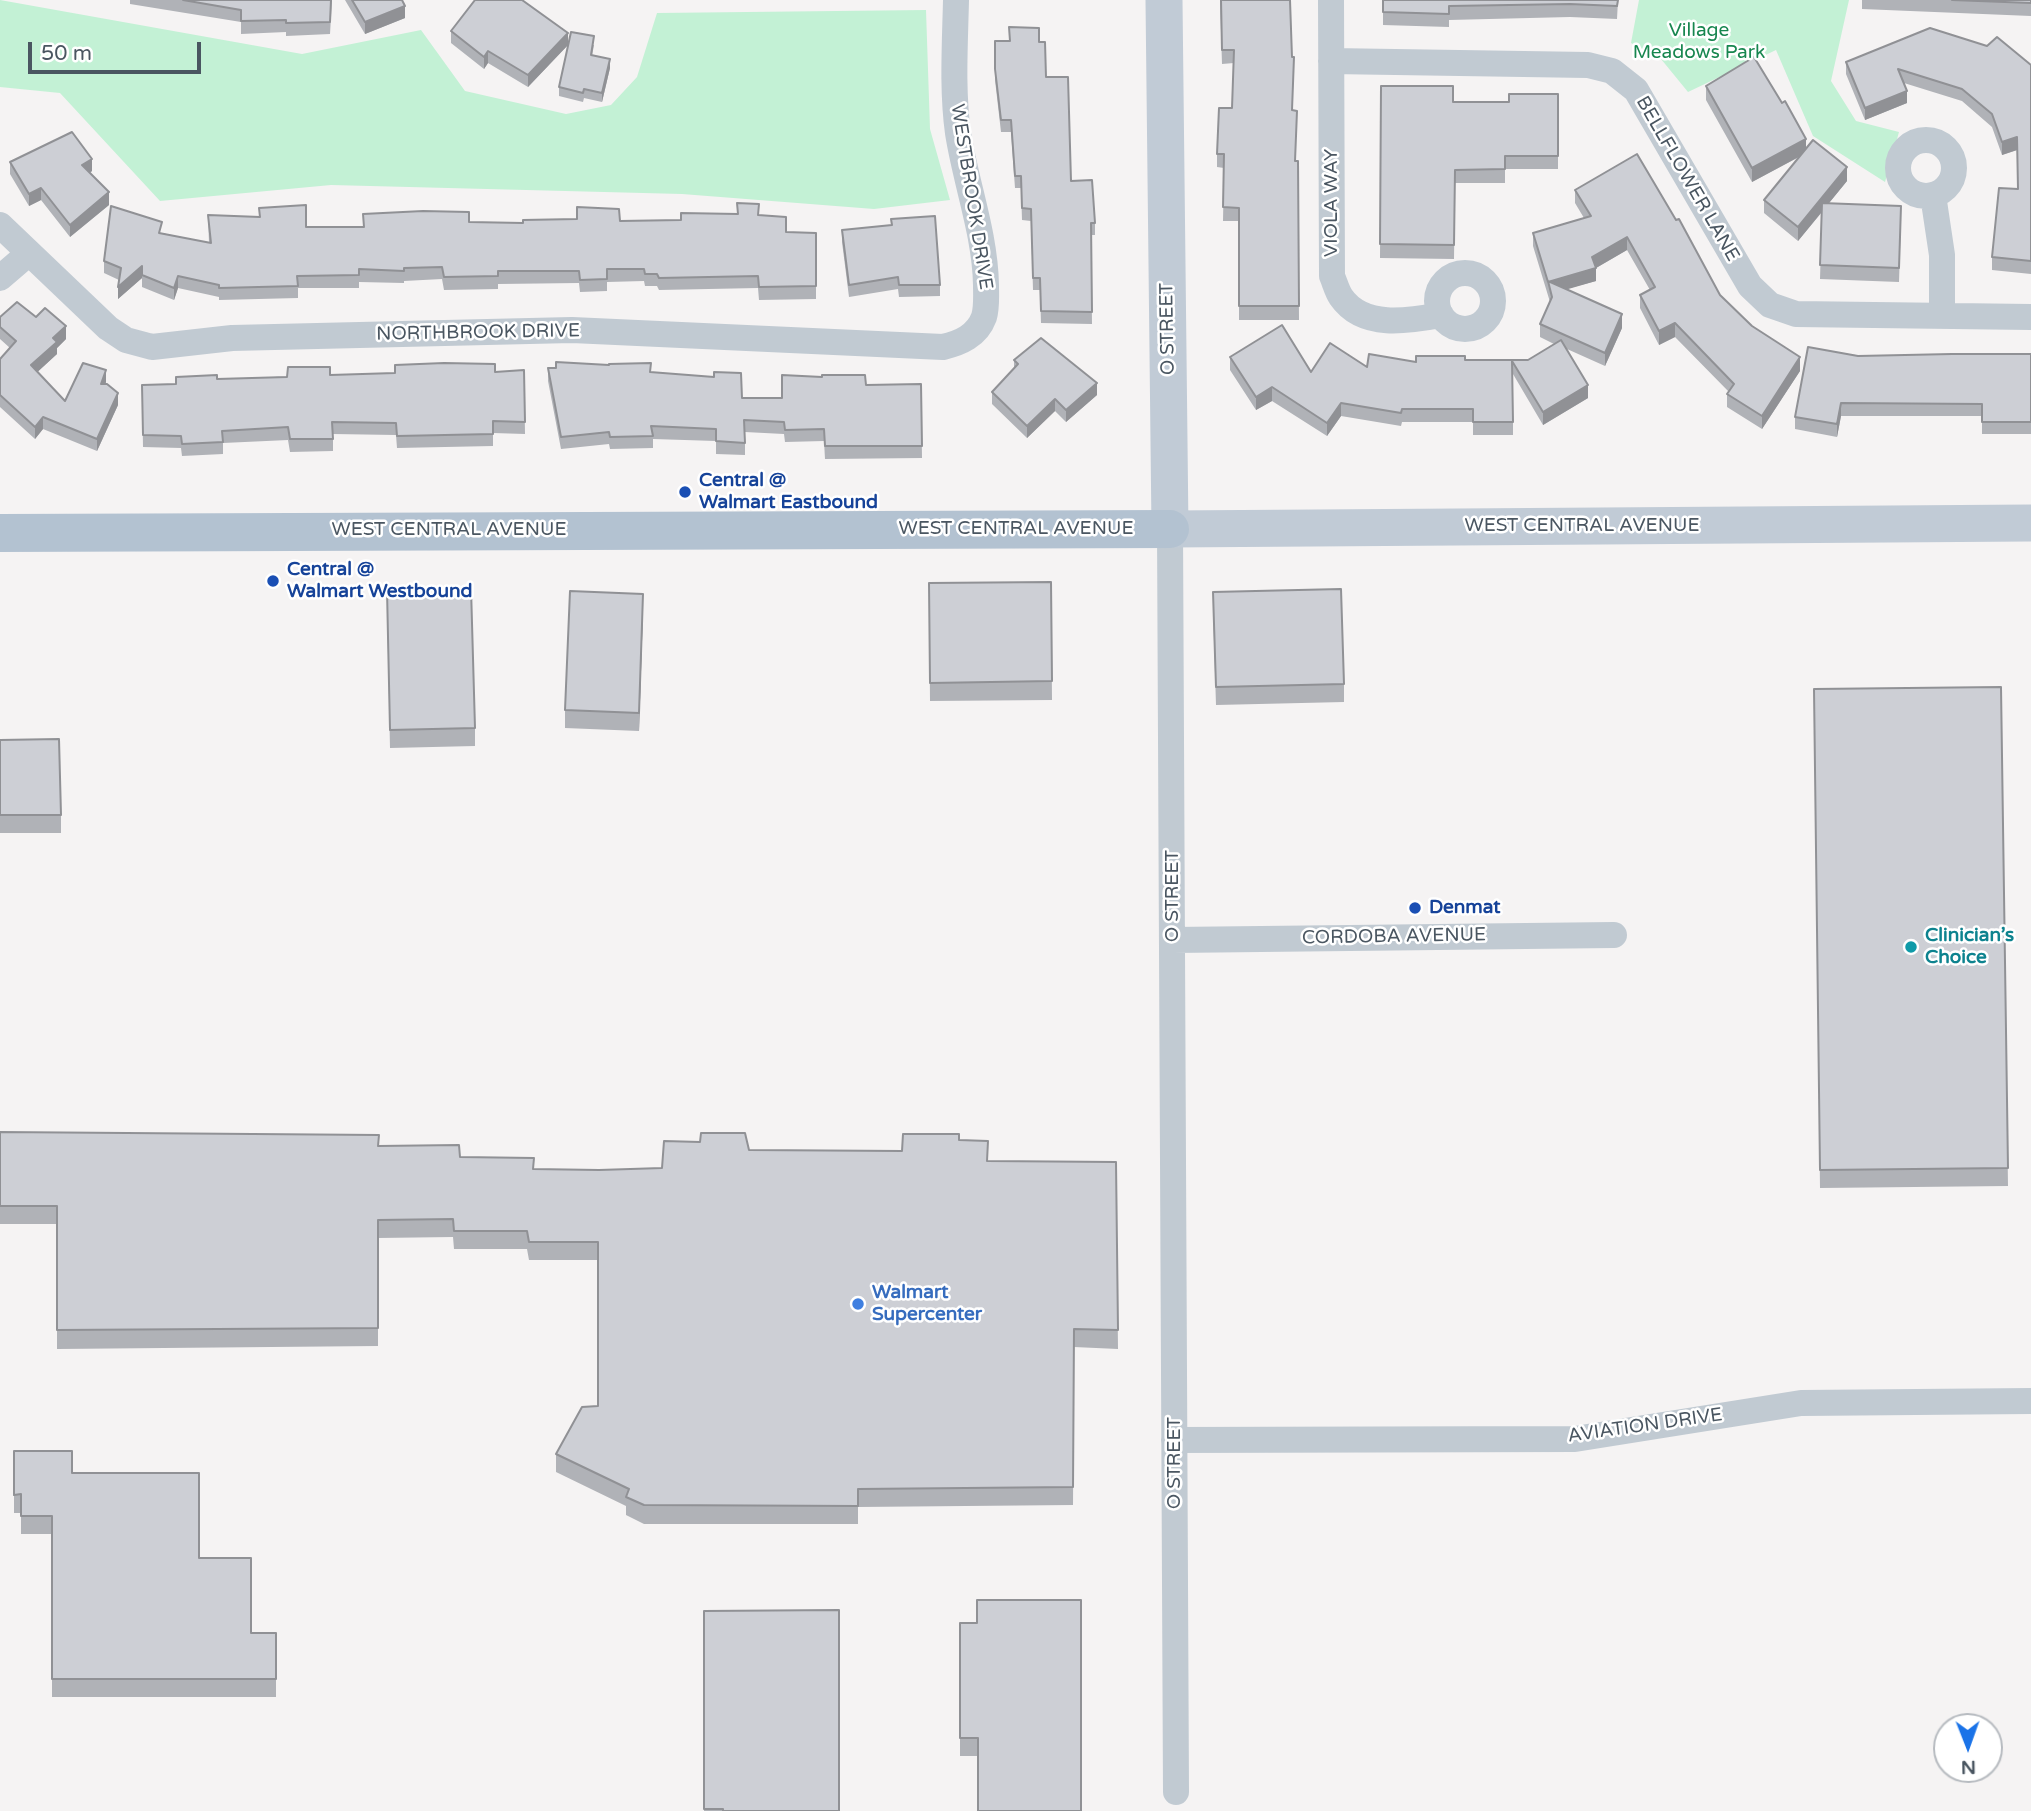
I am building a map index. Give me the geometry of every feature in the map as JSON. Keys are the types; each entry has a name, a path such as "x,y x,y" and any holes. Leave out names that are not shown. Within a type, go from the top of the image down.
{"main road":[{"name":"O STREET","path":"1164,0 1170,529"},
{"name":"WEST CENTRAL AVENUE","path":"0,533 2031,523"}],"street":[{"name":"WESTBROOK DRIVE","path":"956,0 955,91 958,134 977,213 986,272 984,318 974,332 961,343"},
{"name":"VIOLA WAY","path":"1331,0 1332,276 1341,297 1357,313 1379,320 1419,319 1441,315"},
{"name":"BELLFLOWER LANE","path":"1331,61 1588,65 1612,71 1636,90 1750,286 1770,305 1797,314 2031,317"},
{"path":"1933,195 1941,255 1942,315"},
{"name":"NORTHBROOK DRIVE","path":"0,225 108,328 126,340 152,347 232,338 572,330 943,347 961,343"},
{"path":"0,278 28,254"},
{"name":"O STREET","path":"1170,529 1176,1792"},
{"name":"CORDOBA AVENUE","path":"1173,940 1614,935"},
{"name":"AVIATION DRIVE","path":"1174,1440 1576,1439 1801,1403 2031,1401"}],"green space":[{"path":"0,0 302,54 421,30 465,91 566,114 611,105 637,77 657,13 926,10 930,129 950,200 874,209 682,194 331,185 160,201 60,93 0,87"},
{"name":"Village Meadows Park","path":"1639,0 1849,0 1831,81 1856,121 1899,132 1885,182 1813,136 1776,50 1688,92 1661,59 1631,43"}],"building":[{"path":"183,0 331,0 330,22 241,21 241,10"},
{"path":"352,0 402,0 405,6 365,22"},
{"path":"475,0 522,0 568,33 528,75 488,51 484,57 451,31"},
{"path":"1221,0 1290,0 1294,57 1292,110 1297,111 1295,161 1298,161 1299,306 1239,306 1239,208 1223,207 1224,154 1217,154 1219,108 1232,108 1234,50 1222,50"},
{"path":"1383,0 1618,0 1617,6 1449,6 1449,14 1383,12"},
{"path":"1952,0 2031,0 2031,3"},
{"path":"1009,27 1039,28 1039,42 1045,42 1046,77 1068,77 1071,181 1092,180 1095,223 1091,223 1092,312 1041,311 1040,278 1033,278 1031,209 1022,208 1021,176 1015,176 1011,120 1001,120 995,69 995,41 1010,41"},
{"path":"1930,28 1987,46 1997,37 2031,65 2031,261 1992,257 1999,188 2018,189 2017,137 2002,142 1992,114 1962,89 1898,69 1907,91 1865,108 1846,62"},
{"path":"571,32 594,36 591,55 610,59 602,93 584,89 583,93 559,87"},
{"path":"1754,57 1782,103 1785,101 1806,139 1752,168 1706,86"},
{"path":"1381,86 1453,86 1453,102 1509,102 1509,94 1558,94 1558,156 1505,156 1505,169 1455,170 1454,245 1380,244"},
{"path":"72,132 92,159 82,165 109,192 70,225 41,188 29,194 10,162"},
{"path":"1813,140 1847,167 1798,227 1764,200"},
{"path":"1637,154 1676,220 1679,219 1720,295 1752,326 1800,357 1762,416 1727,394 1734,384 1675,323 1659,331 1640,295 1655,287 1627,237 1592,257 1596,268 1548,282 1533,233 1591,216 1575,190"},
{"path":"737,203 759,204 758,215 786,217 786,232 816,233 816,286 759,287 758,276 659,278 657,274 645,274 644,269 607,269 607,279 580,280 579,271 498,271 498,276 444,277 442,267 404,268 404,271 359,269 359,275 297,276 298,286 219,288 219,285 178,276 174,288 142,275 142,266 118,287 121,268 104,261 111,206 162,222 159,233 211,243 208,215 260,217 259,208 306,205 306,227 364,227 363,214 469,212 469,222 523,223 523,220 577,219 577,207 619,209 620,221 681,220 681,213 738,214"},
{"path":"1822,203 1901,206 1899,268 1820,265"},
{"path":"935,216 940,285 899,285 898,277 849,285 842,230 892,225 891,219"},
{"path":"1548,281 1622,314 1605,353 1540,324 1552,297"},
{"path":"17,302 36,317 45,308 66,326 53,338 57,342 31,365 65,401 83,363 106,370 101,384 107,384 118,393 97,439 43,417 35,427 0,395 0,359 16,341 0,327 0,317"},
{"path":"1282,325 1311,372 1330,343 1367,367 1369,354 1416,362 1416,356 1465,356 1465,360 1528,360 1561,340 1588,385 1543,412 1512,361 1513,422 1473,422 1473,409 1402,409 1401,413 1341,403 1327,423 1272,387 1256,397 1230,357"},
{"path":"1041,338 1097,383 1066,410 1055,399 1027,426 992,392 1018,364 1014,360"},
{"path":"1808,347 1858,356 2031,354 2031,422 1982,422 1982,404 1841,403 1837,424 1795,417"},
{"path":"556,362 609,365 651,363 650,372 714,377 714,372 741,373 742,398 782,398 782,375 865,375 866,385 921,384 922,446 825,446 824,429 785,430 784,422 744,420 745,443 716,441 716,429 651,426 653,436 610,437 609,432 561,437 548,368 556,368"},
{"path":"495,364 495,372 524,370 525,422 493,421 493,434 397,436 396,423 332,422 333,439 290,439 288,427 222,431 223,442 182,444 181,436 143,435 142,385 176,384 176,377 287,377 288,367 330,367 330,375 395,373 395,365"},
{"path":"1051,582 1052,681 930,683 929,583"},
{"path":"471,588 475,728 390,730 387,590"},
{"path":"1341,589 1344,684 1216,687 1213,592"},
{"path":"570,591 643,594 639,713 565,710"},
{"name":"Clinician’s Choice","path":"2001,687 2008,1168 1820,1170 1814,689"},
{"path":"59,739 61,815 0,815 0,740"},
{"name":"Walmart Supercenter","path":"0,1132 379,1135 378,1146 459,1145 460,1157 534,1158 533,1169 599,1170 662,1168 664,1141 700,1142 701,1133 745,1133 749,1150 902,1151 903,1134 959,1134 959,1140 988,1141 987,1161 1116,1162 1118,1330 1074,1329 1073,1487 858,1489 858,1506 644,1505 626,1497 629,1489 556,1454 582,1407 598,1406 598,1242 529,1242 527,1231 454,1231 453,1219 378,1220 378,1328 57,1330 57,1206 0,1206"},
{"path":"14,1451 72,1451 72,1473 199,1473 199,1558 251,1558 251,1633 276,1633 276,1679 52,1679 52,1516 21,1516 21,1494 14,1495"},
{"path":"977,1600 1081,1600 1081,1811 978,1811 978,1738 960,1738 960,1623 977,1623"},
{"path":"839,1610 839,1811 704,1809 704,1611"}],"place":[{"name":"Central @ Walmart Eastbound","path":"685,492"},
{"name":"Central @ Walmart Westbound","path":"273,581"},
{"name":"Denmat","path":"1415,908"},
{"name":"Clinician’s Choice","path":"1911,947"},
{"name":"Walmart Supercenter","path":"858,1304"}]}
